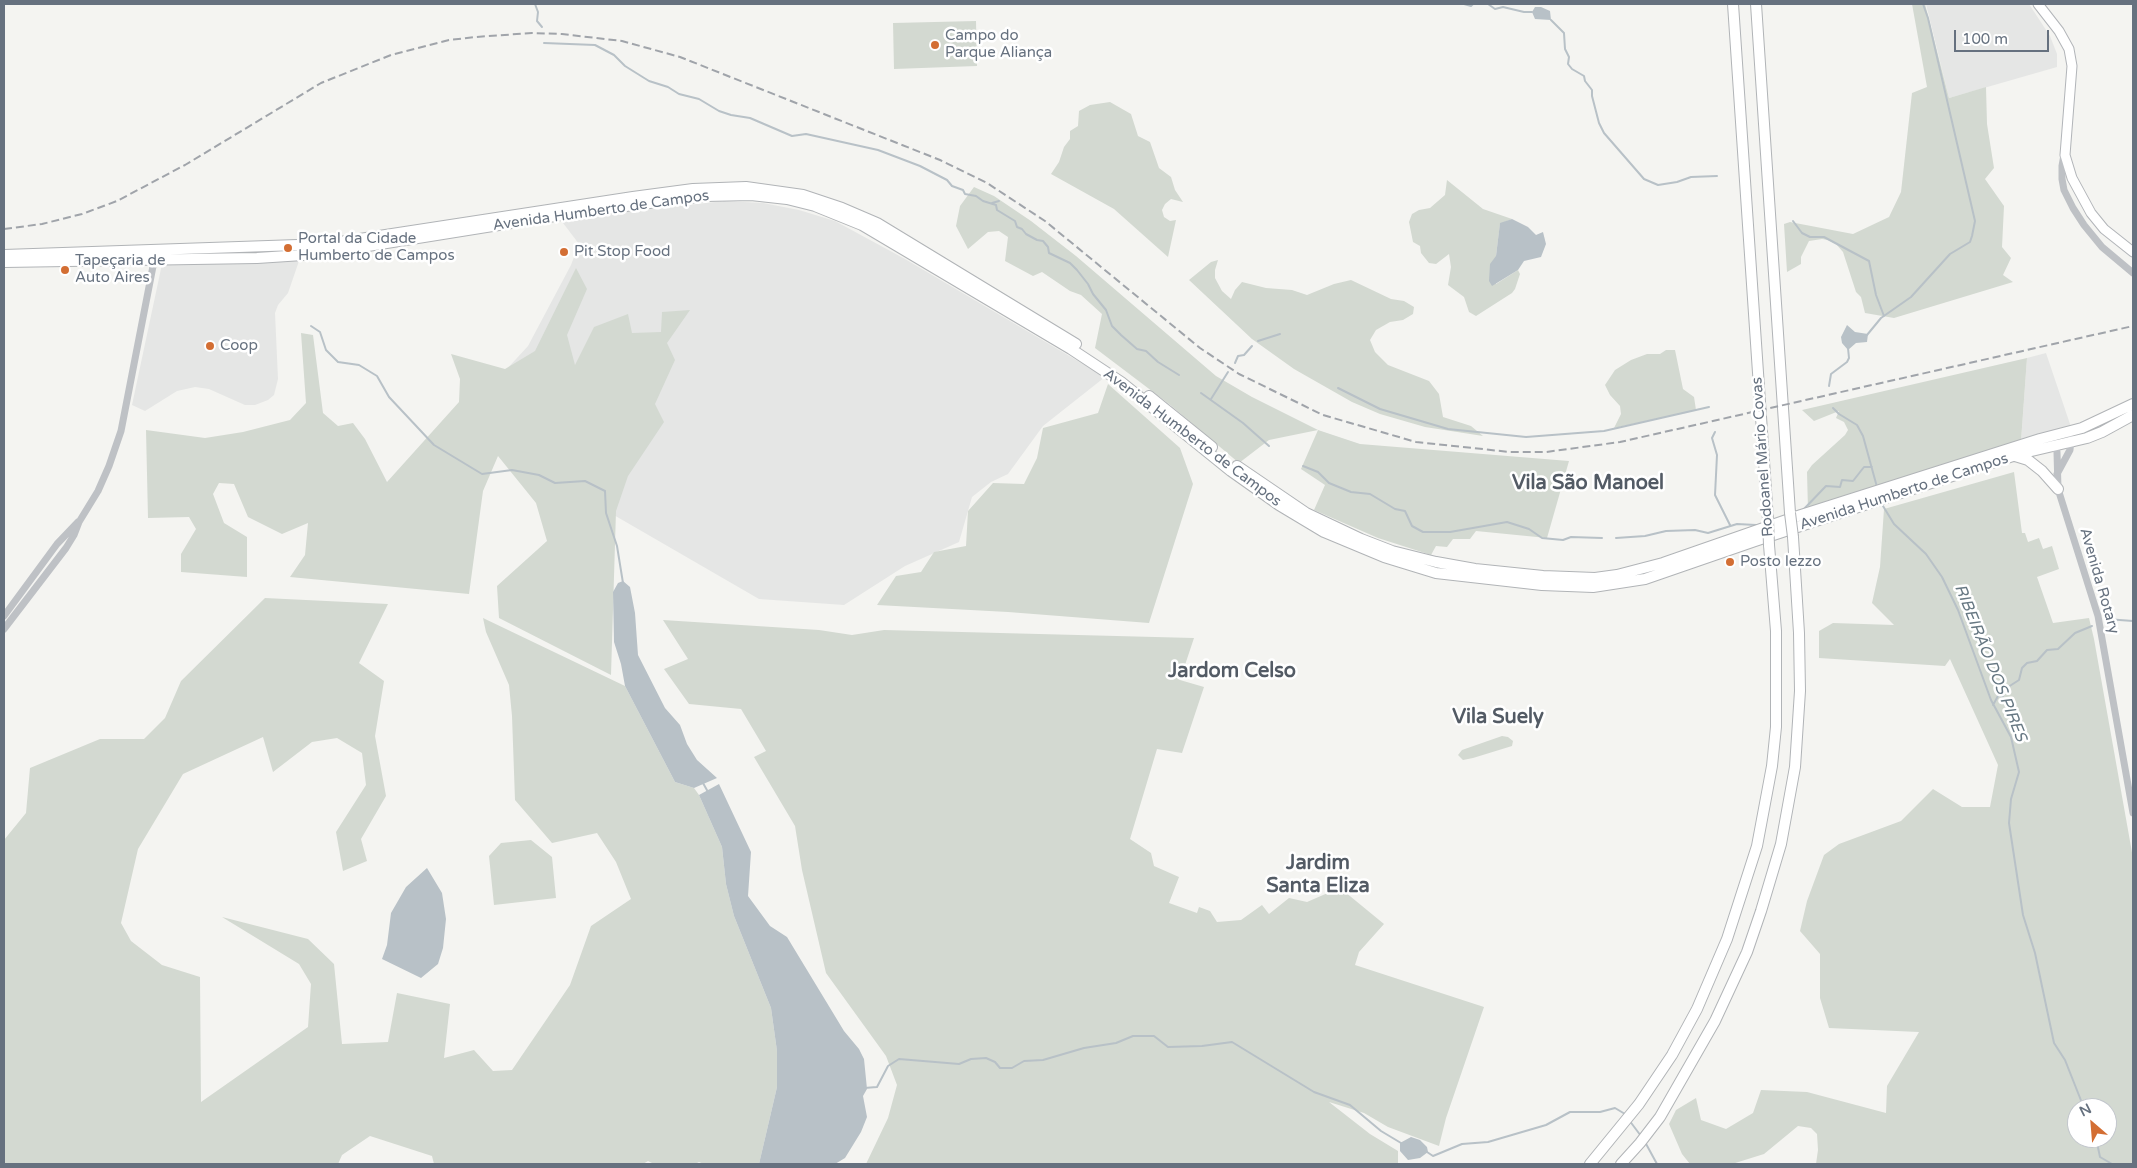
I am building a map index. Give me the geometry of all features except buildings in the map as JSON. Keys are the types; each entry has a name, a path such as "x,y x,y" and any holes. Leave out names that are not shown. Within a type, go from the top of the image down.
{"highway":[{"name":"Rodoanel Mário Covas","path":"1590,1164 1628,1119 1672,1055 1697,1009 1728,939 1757,846 1772,766 1777,691 1776,631 1733,4"},
{"name":"Rodoanel Mário Covas","path":"1621,1164 1660,1117 1715,1022 1747,952 1781,844 1795,767 1800,691 1799,633 1756,4"},
{"name":"Avenida Humberto de Campos","path":"156,255 327,244 704,196 751,196 815,206 887,234 1132,382 1242,470 1306,512 1329,524 1392,551 1436,562 1544,576 1595,578 1641,569 1801,515 2053,440 2102,432 2133,415"},
{"name":"Avenida Humberto de Campos","path":"156,255 257,258 318,254 507,220"},
{"path":"4,255 156,255"},
{"path":"4,262 156,255"},
{"name":"Avenida Humberto de Campos","path":"1072,346 1121,382 1255,488 1324,532 1384,557 1436,573 1478,579 1578,587 1609,585 1645,579 2014,456 2053,440"},
{"name":"Avenida Humberto de Campos","path":"2071,437 2133,404"},
{"path":"2014,456 2028,460 2042,471 2058,489"}],"main road":[{"path":"2038,4 2059,31 2069,48 2072,66 2064,155 2081,197 2091,213 2104,229 2133,252"}],"street":[{"path":"2064,155 2062,179 2064,190 2073,208 2102,247 2133,273"},
{"path":"4,616 57,544 78,522 98,491 121,431 156,255"},
{"path":"2057,475 2067,458 2071,437"},
{"name":"Avenida Rotary","path":"2053,440 2057,452 2058,489 2098,616 2133,813"},
{"path":"4,629 66,548 74,535 78,522"}],"shaded area":[{"path":"1912,4 1925,4 1949,98 1986,87 1987,124 1994,168 1985,179 2004,206 2002,247 2011,258 2003,275 2013,282 1894,318 1865,313 1861,297 1856,292 1843,252 1836,244 1828,240 1809,241 1801,257 1801,264 1787,272 1784,224 1790,222 1853,234 1889,217 1901,192 1912,93 1927,87"},
{"path":"1926,4 2029,4 2050,36 2057,54 2057,67 1949,98"},
{"path":"1535,7 1541,7 1550,11 1551,20 1535,19 1532,12"},
{"name":"Campo do Parque Aliança","path":"976,21 977,66 894,69 893,23"},
{"path":"1110,102 1131,114 1138,136 1150,142 1159,168 1171,177 1175,190 1183,202 1171,199 1162,210 1164,217 1170,221 1176,220 1168,257 1114,209 1051,174 1070,139 1070,131 1078,126 1079,111 1090,105"},
{"path":"1447,180 1483,209 1512,219 1500,224 1496,256 1496,284 1518,270 1520,274 1515,289 1512,293 1476,316 1469,312 1464,297 1448,285 1451,267 1449,254 1436,264 1429,263 1421,253 1420,246 1413,242 1409,222 1412,214 1419,210 1430,208 1445,195"},
{"path":"974,187 994,196 1031,221 1076,256 1216,376 1252,397 1318,430 1269,440 1239,463 1169,404 1095,348 1102,314 1081,295 1070,291 1042,272 1033,276 1005,261 1008,237 999,231 988,232 968,249 956,226 960,206"},
{"path":"724,201 763,203 799,210 835,221 905,259 1105,377 1043,426 1008,474 991,482 972,497 959,542 905,566 844,605 759,599 517,459 493,384 528,346 571,265 579,244 560,219"},
{"path":"1512,219 1528,227 1536,235 1543,232 1546,244 1541,257 1524,261 1518,270 1492,286 1489,281 1490,264 1496,256 1500,223"},
{"path":"1218,260 1215,278 1222,291 1231,299 1235,290 1242,282 1266,288 1292,290 1307,295 1334,284 1351,280 1391,299 1404,301 1414,307 1413,314 1403,320 1390,322 1376,330 1370,340 1375,352 1388,365 1429,381 1439,394 1443,417 1471,426 1483,436 1425,427 1380,414 1352,402 1294,369 1252,339 1189,280 1211,262"},
{"name":"Coop","path":"299,261 288,293 278,305 275,313 278,379 274,395 268,400 255,405 245,405 209,389 195,387 177,391 145,411 132,405 162,264"},
{"path":"576,268 587,289 567,335 575,365 594,327 628,314 632,333 661,332 662,312 690,310 667,343 675,360 655,404 664,422 628,476 616,511 611,675 499,618 497,586 547,541 536,503 498,456 483,491 469,594 290,577 305,555 308,523 282,534 248,517 234,484 219,483 213,494 224,523 247,537 247,577 181,572 181,554 196,529 189,517 148,518 146,430 205,438 243,432 290,420 306,403 301,333 313,335 323,413 338,426 353,423 365,439 387,482 459,402 460,379 451,354 505,369 535,351"},
{"path":"1847,325 1855,332 1868,334 1867,342 1856,343 1848,350 1842,343 1841,337"},
{"path":"1666,350 1675,350 1683,389 1694,397 1696,410 1614,428 1621,414 1620,406 1610,395 1605,385 1615,370 1631,360 1647,354 1660,354"},
{"path":"2046,353 2071,427 2021,441 2027,358"},
{"path":"2027,358 2021,441 1808,510 1807,472 1848,430 1844,422 1836,418 1839,411 1814,421 1802,410"},
{"path":"1108,384 1180,448 1193,484 1149,623 1008,612 877,605 896,576 921,572 934,552 966,546 968,511 993,483 1024,484 1037,458 1043,428 1098,413"},
{"path":"1318,430 1360,444 1569,461 1547,538 1476,531 1470,539 1453,539 1447,547 1436,546 1431,555 1378,538 1314,510 1325,485 1301,469"},
{"path":"2014,472 2022,533 2025,533 2028,542 2039,538 2043,549 2052,546 2059,569 2037,577 2053,623 2089,618 2133,858 2133,1164 1816,1164 1818,1150 1817,1134 1811,1128 1798,1126 1764,1154 1732,1164 1690,1164 1682,1154 1669,1124 1676,1110 1696,1098 1701,1120 1726,1129 1753,1113 1761,1090 1807,1092 1886,1113 1887,1086 1919,1032 1829,1028 1820,998 1820,954 1800,931 1807,901 1824,855 1839,844 1901,821 1933,789 1962,807 1990,807 1998,765 1950,659 1945,666 1819,658 1819,631 1833,623 1894,625 1872,603 1880,567 1884,509"},
{"path":"623,581 630,587 635,613 638,655 665,708 680,725 687,744 697,760 717,778 694,788 675,782 625,686 614,642 613,592 618,583"},
{"path":"265,598 388,604 359,663 384,681 375,736 386,796 361,839 367,861 343,871 336,832 366,785 362,753 337,738 312,742 273,772 263,737 183,774 138,849 121,923 131,941 162,965 200,977 201,1102 308,1027 311,984 299,964 222,917 308,939 334,964 342,1044 388,1042 397,993 450,1004 444,1058 474,1050 493,1071 512,1070 570,985 591,926 631,899 616,862 597,833 552,843 515,800 509,685 486,632 483,618 625,686 675,782 694,788 699,795 722,847 726,884 734,916 771,1008 777,1051 777,1087 759,1164 704,1164 699,1162 695,1164 654,1164 648,1161 643,1164 434,1164 432,1156 370,1136 342,1155 338,1164 4,1164 4,840 26,813 30,768 100,739 144,739 165,718 181,681"},
{"path":"663,620 819,630 852,635 884,630 1194,638 1180,680 1204,687 1182,753 1157,749 1130,839 1151,853 1154,866 1179,877 1169,903 1197,913 1199,907 1210,911 1217,922 1241,920 1262,905 1269,914 1289,898 1307,902 1330,892 1345,892 1384,924 1359,952 1355,965 1484,1007 1446,1118 1439,1146 1388,1127 1364,1113 1329,1102 1370,1134 1398,1151 1398,1164 866,1164 888,1118 897,1085 886,1056 826,973 802,870 795,826 754,757 766,751 741,709 689,704 664,669 688,659"},
{"path":"1502,736 1508,737 1513,741 1512,746 1463,760 1458,755 1462,750"},
{"path":"719,784 751,852 748,896 770,926 787,937 844,1031 859,1049 864,1059 867,1089 863,1096 867,1117 861,1132 845,1158 835,1164 759,1164 777,1087 777,1051 771,1008 734,916 726,884 722,847 699,795"},
{"path":"531,840 552,857 556,898 494,905 489,856 501,843"},
{"path":"427,868 442,893 446,919 443,948 438,964 421,978 382,959 387,945 391,913 406,887"},
{"path":"1411,1137 1420,1140 1427,1147 1428,1152 1420,1158 1408,1160 1400,1151 1400,1143"}],"waterway":[{"path":"535,4 538,12 537,21 542,27"},
{"name":"RIBEIRÃO DOS PIRES","path":"1464,4 1471,6 1473,4"},
{"name":"RIBEIRÃO DOS PIRES","path":"1488,4 1495,9 1503,7 1532,12"},
{"path":"1867,335 1881,318 1911,297 1950,254 1970,242 1975,221 1928,18 1923,4"},
{"name":"RIBEIRÃO DOS PIRES","path":"1551,20 1564,33 1565,49 1569,57 1568,64 1572,69 1584,76 1585,81 1592,90 1599,123 1604,133 1644,179 1658,185 1677,182 1691,177 1717,176"},
{"path":"544,43 595,45 614,55 625,66 649,81 668,87 679,94 699,99 719,111 750,118 792,136 806,134 878,150 920,166 947,180 952,186 963,190 965,194 976,196 983,201 996,205 997,210 1015,221 1017,227 1026,234 1043,241 1048,247 1049,253 1070,263 1077,270 1106,310 1112,326 1121,335 1137,349 1146,351 1158,362 1179,375"},
{"path":"992,203 999,201"},
{"name":"RIBEIRÃO DOS PIRES","path":"1793,221 1802,233 1810,237 1824,237 1869,261 1876,295 1884,316"},
{"path":"311,326 320,332 326,350 338,362 359,365 377,376 389,397 434,445 482,474 512,470 539,475 555,483 585,481 605,491 606,513 617,546 623,583"},
{"path":"1258,341 1280,334"},
{"path":"1235,363 1238,356 1244,355 1252,346"},
{"name":"RIBEIRÃO DOS PIRES","path":"1829,386 1831,374 1847,362 1849,358 1848,348"},
{"path":"1211,399 1228,372"},
{"path":"1338,388 1380,409 1448,429 1526,437 1604,431 1709,407"},
{"path":"1201,393 1243,423 1269,446"},
{"name":"RIBEIRÃO DOS PIRES","path":"1833,408 1857,425 1863,436 1877,487"},
{"path":"1715,432 1712,438 1717,455 1715,495 1730,525"},
{"path":"1303,466 1318,472 1329,483 1351,492 1370,494 1395,509 1405,511 1412,526 1423,532 1450,532 1507,522 1529,529 1542,538 1563,540 1571,537 1602,538"},
{"path":"1803,510 1826,486 1840,487 1842,480 1853,481 1864,467 1872,467"},
{"name":"RIBEIRÃO DOS PIRES","path":"1883,506 1894,524 1926,554 1942,577 1958,610 1991,700 2011,737 2019,772 2011,799 2009,823 2023,915 2035,953 2054,1043 2065,1060 2080,1098"},
{"path":"1616,538 1645,536 1666,531 1695,530 1708,533 1737,524 1756,525"},
{"path":"2106,619 2133,621"},
{"path":"1993,705 1998,696 2003,696 2005,689 2019,680 2022,668 2027,663 2037,661 2047,650 2058,649 2075,633 2092,626"},
{"path":"703,783 708,792"},
{"path":"864,1088 877,1087 888,1066 899,1059 959,1064 971,1059 986,1058 995,1062 1000,1068 1012,1068 1024,1061 1043,1060 1084,1048 1116,1043 1133,1036 1154,1036 1168,1047 1202,1046 1232,1042 1314,1092 1350,1105 1381,1131 1401,1143"},
{"path":"1427,1152 1433,1156 1462,1144 1488,1142 1546,1125 1570,1112 1600,1112 1615,1108 1625,1114"},
{"path":"1629,1120 1641,1136"},
{"path":"1645,1142 1657,1164"},
{"name":"RIBEIRÃO DOS PIRES","path":"2098,1148 2100,1157 2112,1164"}],"railway":[{"path":"4,229 42,224 82,214 117,201 185,165 321,83 391,55 449,40 532,33 562,34 622,41 680,57 940,160 987,183 1045,221 1200,348 1239,374 1323,415 1416,442 1510,452 1546,452 1620,442 2133,326"}],"place":[{"name":"Campo do Parque Aliança","path":"935,45"},
{"name":"Portal da Cidade Humberto de Campos","path":"288,248"},
{"name":"Pit Stop Food","path":"564,252"},
{"name":"Tapeçaria de Auto Aires","path":"65,270"},
{"name":"Coop","path":"210,346"},
{"name":"Posto Iezzo","path":"1730,562"}],"district":[{"name":"Vila São Manoel","path":"1588,484"},
{"name":"Jardom Celso","path":"1232,672"},
{"name":"Vila Suely","path":"1498,718"},
{"name":"Jardim Santa Eliza","path":"1318,876"}]}
